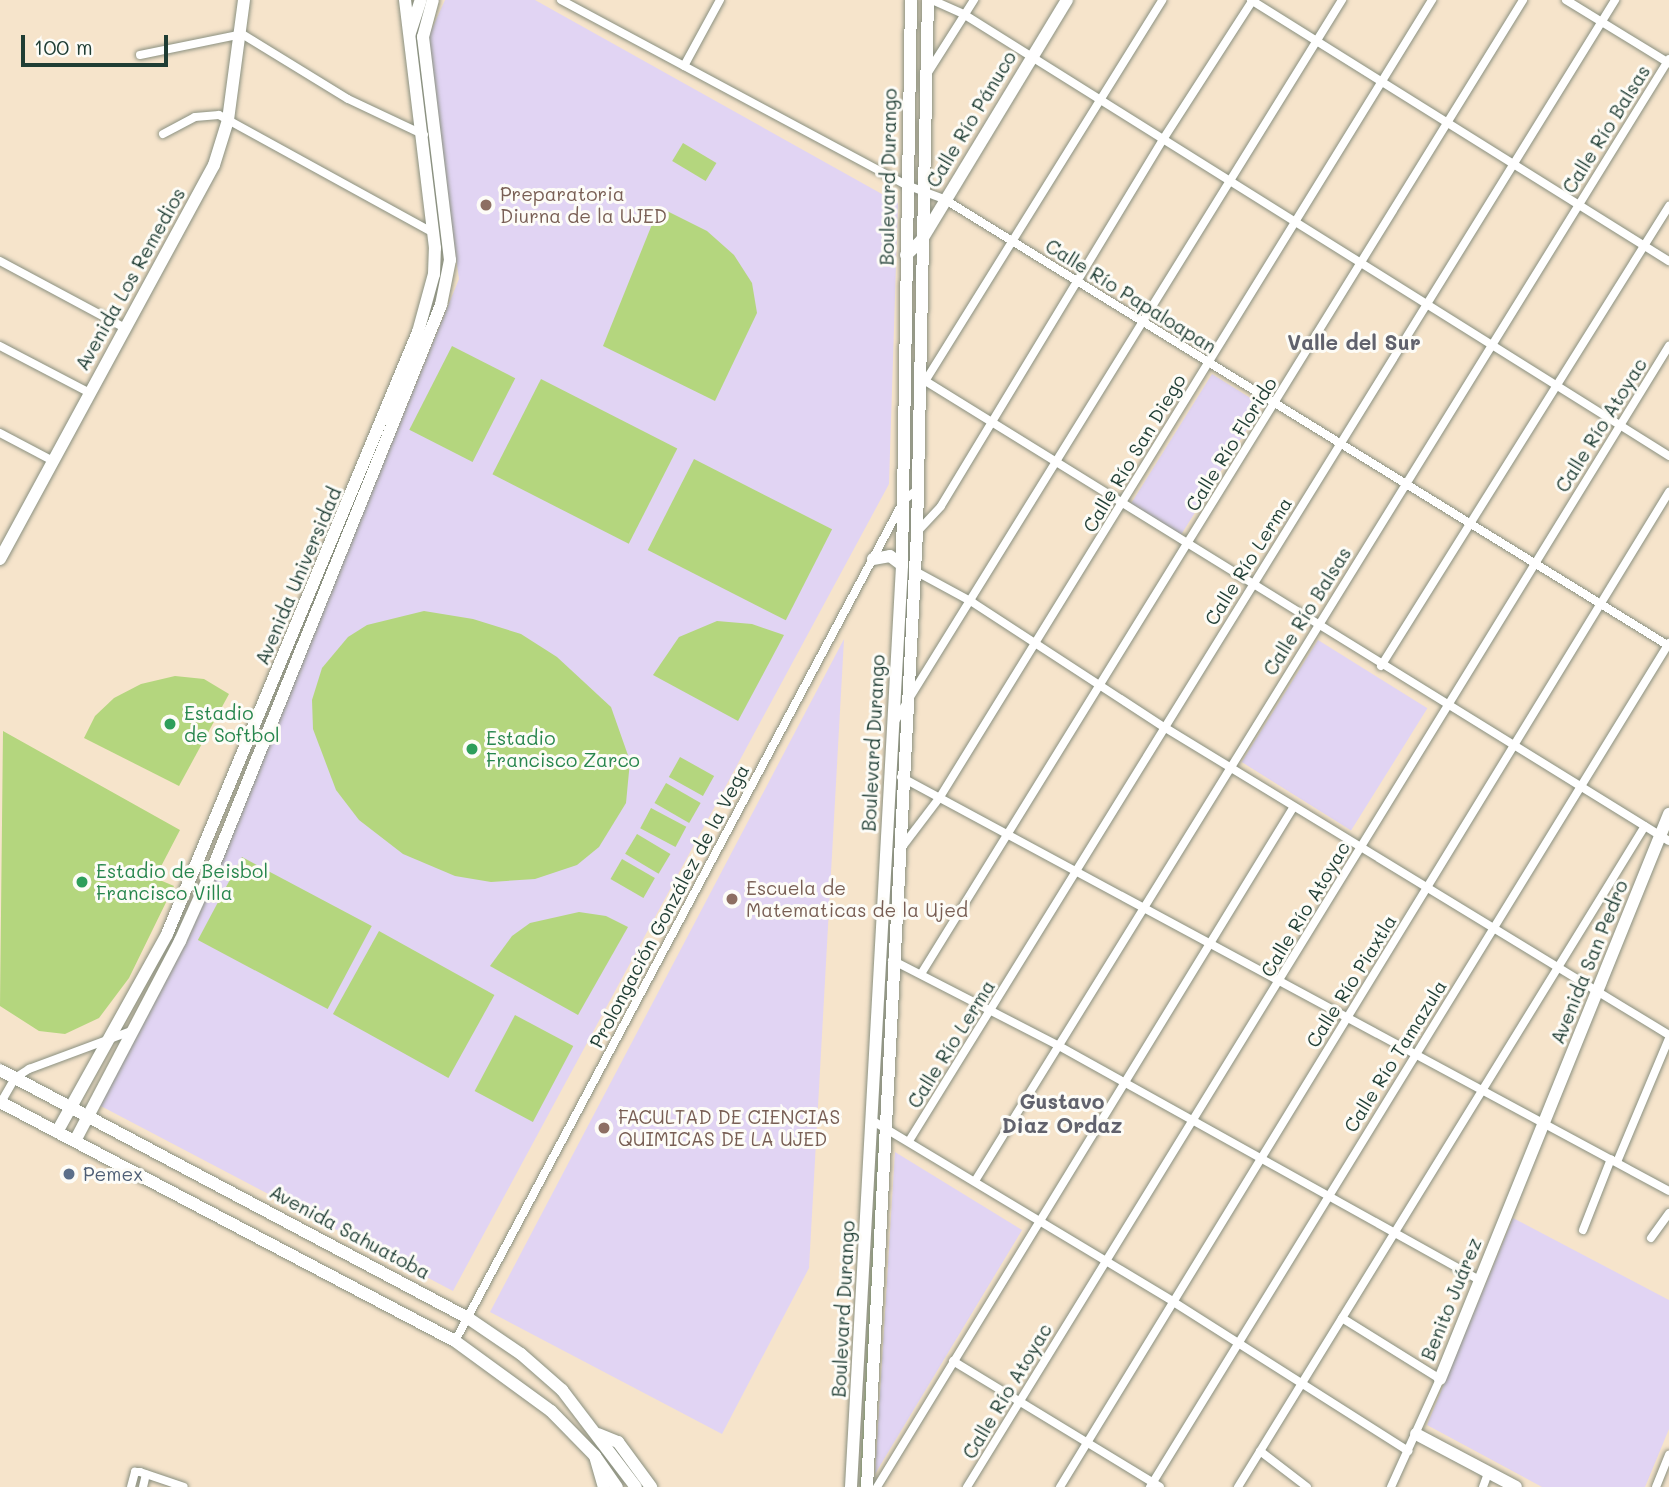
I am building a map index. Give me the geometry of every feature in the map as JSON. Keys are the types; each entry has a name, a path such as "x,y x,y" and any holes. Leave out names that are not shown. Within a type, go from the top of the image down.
{"main road":[{"name":"Avenida Los Remedios","path":"0,559 4,540 52,461 214,165 228,120 243,34 244,0"},
{"name":"Avenida Universidad","path":"57,1132 167,934 418,332 434,274 434,233 424,135 407,43 405,0"},
{"path":"407,43 421,0"},
{"name":"Avenida Universidad","path":"75,1142 180,941 386,447 448,279 447,231 423,37 433,0"},
{"name":"Boulevard Durango","path":"851,1487 902,565 906,185 912,0"},
{"name":"Boulevard Durango","path":"867,1487 917,532 923,383 922,193 930,0"},
{"name":"Calle Río Pánuco","path":"906,255 921,241 1067,0"},
{"path":"873,559 890,556 902,565"},
{"path":"266,699 279,706"},
{"name":"Avenida San Pedro","path":"1544,1125 1597,992 1665,839 1669,814"},
{"path":"167,934 180,941"},
{"name":"Avenida Sahuatoba","path":"5,1075 468,1318 522,1354 562,1390 636,1487"},
{"path":"0,1103 455,1341 551,1411 595,1456 617,1487"},
{"name":"Benito Juárez","path":"1440,1379 1544,1125"},
{"path":"598,1434 618,1442 651,1487"},
{"path":"1416,1434 1516,1487"},
{"path":"595,1456 604,1487"}],"street":[{"name":"Calle Río Papaloapan","path":"561,0 906,185 944,199 1532,566 1669,645"},
{"path":"684,66 720,0"},
{"path":"930,0 965,16 1669,456"},
{"path":"926,77 974,0"},
{"path":"923,383 1162,0"},
{"path":"917,532 942,506 1162,141 1252,0 1316,43 1669,261"},
{"path":"894,724 1342,0"},
{"name":"Calle Río San Diego","path":"902,847 940,797 1206,362 1432,0"},
{"name":"Calle Río Florido","path":"921,974 1523,0"},
{"path":"1566,0 1668,61"},
{"name":"Calle Río Lerma","path":"909,1141 1615,0"},
{"path":"140,55 243,34 348,99 424,135"},
{"name":"Calle Río Balsas","path":"975,1181 1490,344 1668,61"},
{"path":"163,134 195,117 212,114 228,120 434,233"},
{"path":"1381,666 1669,205"},
{"path":"0,261 125,328"},
{"path":"0,346 90,393"},
{"name":"Calle Río Atoyac","path":"967,1487 1669,346"},
{"path":"905,383 923,383 990,423 1665,839"},
{"path":"0,433 52,461"},
{"name":"Prolongación González de la Vega","path":"455,1341 904,500 917,490"},
{"name":"Calle Río Piaxtla","path":"1060,1487 1258,1158 1349,1017 1669,492"},
{"path":"915,571 972,601 1164,727 1669,1036 1583,1230"},
{"name":"Calle Río Tamazula","path":"1154,1485 1326,1196 1669,645"},
{"path":"891,773 1010,833 1142,908 1669,1191"},
{"path":"877,1487 1127,1085 1293,807"},
{"path":"1238,1487 1555,967 1645,826"},
{"path":"880,955 1059,1046 1479,1280"},
{"path":"0,1103 5,1075 131,1031"},
{"path":"873,1121 1172,1301 1408,1451"},
{"path":"1651,1238 1669,1213"},
{"path":"1342,1318 1440,1379"},
{"path":"953,1361 1154,1485"},
{"name":"Benito Juárez","path":"1391,1487 1440,1379"},
{"path":"1259,1451 1307,1487"},
{"path":"1656,1487 1669,1455"},
{"path":"1483,1487 1488,1472"},
{"path":"131,1487 135,1473 184,1487"},
{"path":"143,1487 146,1474"}],"shaded area":[{"path":"445,0 535,0 898,203 889,484 453,1291 97,1104 190,934 459,279 426,42"},
{"path":"1212,374 1262,405 1181,535 1131,504"},
{"path":"844,639 809,1268 722,1434 490,1312"},
{"path":"1318,640 1427,708 1351,830 1242,762"},
{"path":"895,1152 1022,1230 875,1474"},
{"path":"1513,1218 1669,1300 1669,1429 1645,1487 1542,1487 1427,1425"}],"green space":[{"path":"683,143 716,163 706,181 672,161"},
{"path":"659,207 707,231 734,255 752,283 757,313 715,401 603,346"},
{"path":"452,346 515,378 473,462 409,430"},
{"path":"541,379 677,448 629,544 492,474"},
{"path":"694,459 832,529 786,620 648,550"},
{"name":"Estadio Francisco Zarco","path":"424,611 473,619 521,634 557,657 611,707 630,761 626,803 599,847 577,865 535,879 491,882 455,876 403,854 359,820 336,790 313,729 312,700 322,668 348,637 367,625"},
{"path":"717,621 752,624 784,635 738,721 653,675 679,637"},
{"path":"175,676 204,679 229,694 179,786 84,738 95,716 114,698 141,684"},
{"name":"Estadio de Beisbol Francisco Villa","path":"3,731 180,830 155,878 174,886 129,978 99,1018 65,1034 39,1031 0,1006"},
{"path":"680,757 714,776 703,796 669,777"},
{"path":"666,783 701,803 689,823 654,803"},
{"path":"651,808 686,827 676,847 640,828"},
{"path":"637,834 670,854 659,874 625,854"},
{"path":"242,857 372,926 328,1009 198,940"},
{"path":"622,859 655,878 643,898 610,879"},
{"path":"579,912 606,916 628,927 578,1015 490,966 512,936 530,923"},
{"path":"379,931 494,995 448,1078 333,1014"},
{"path":"515,1015 573,1046 533,1122 475,1091"},
{"path":"878,1133 881,1133 862,1487 859,1486"}],"place":[{"name":"Preparatoria Diurna de la UJED","path":"486,205"},
{"name":"Estadio de Softbol","path":"170,724"},
{"name":"Estadio Francisco Zarco","path":"472,749"},
{"name":"Estadio de Beisbol Francisco Villa","path":"82,882"},
{"name":"Escuela de Matematicas de la Ujed","path":"732,899"},
{"name":"FACULTAD DE CIENCIAS QUIMICAS DE LA UJED","path":"604,1128"},
{"name":"Pemex","path":"69,1174"}],"district":[{"name":"Valle del Sur","path":"1354,342"},
{"name":"Gustavo Diaz Ordaz","path":"1062,1113"}]}
